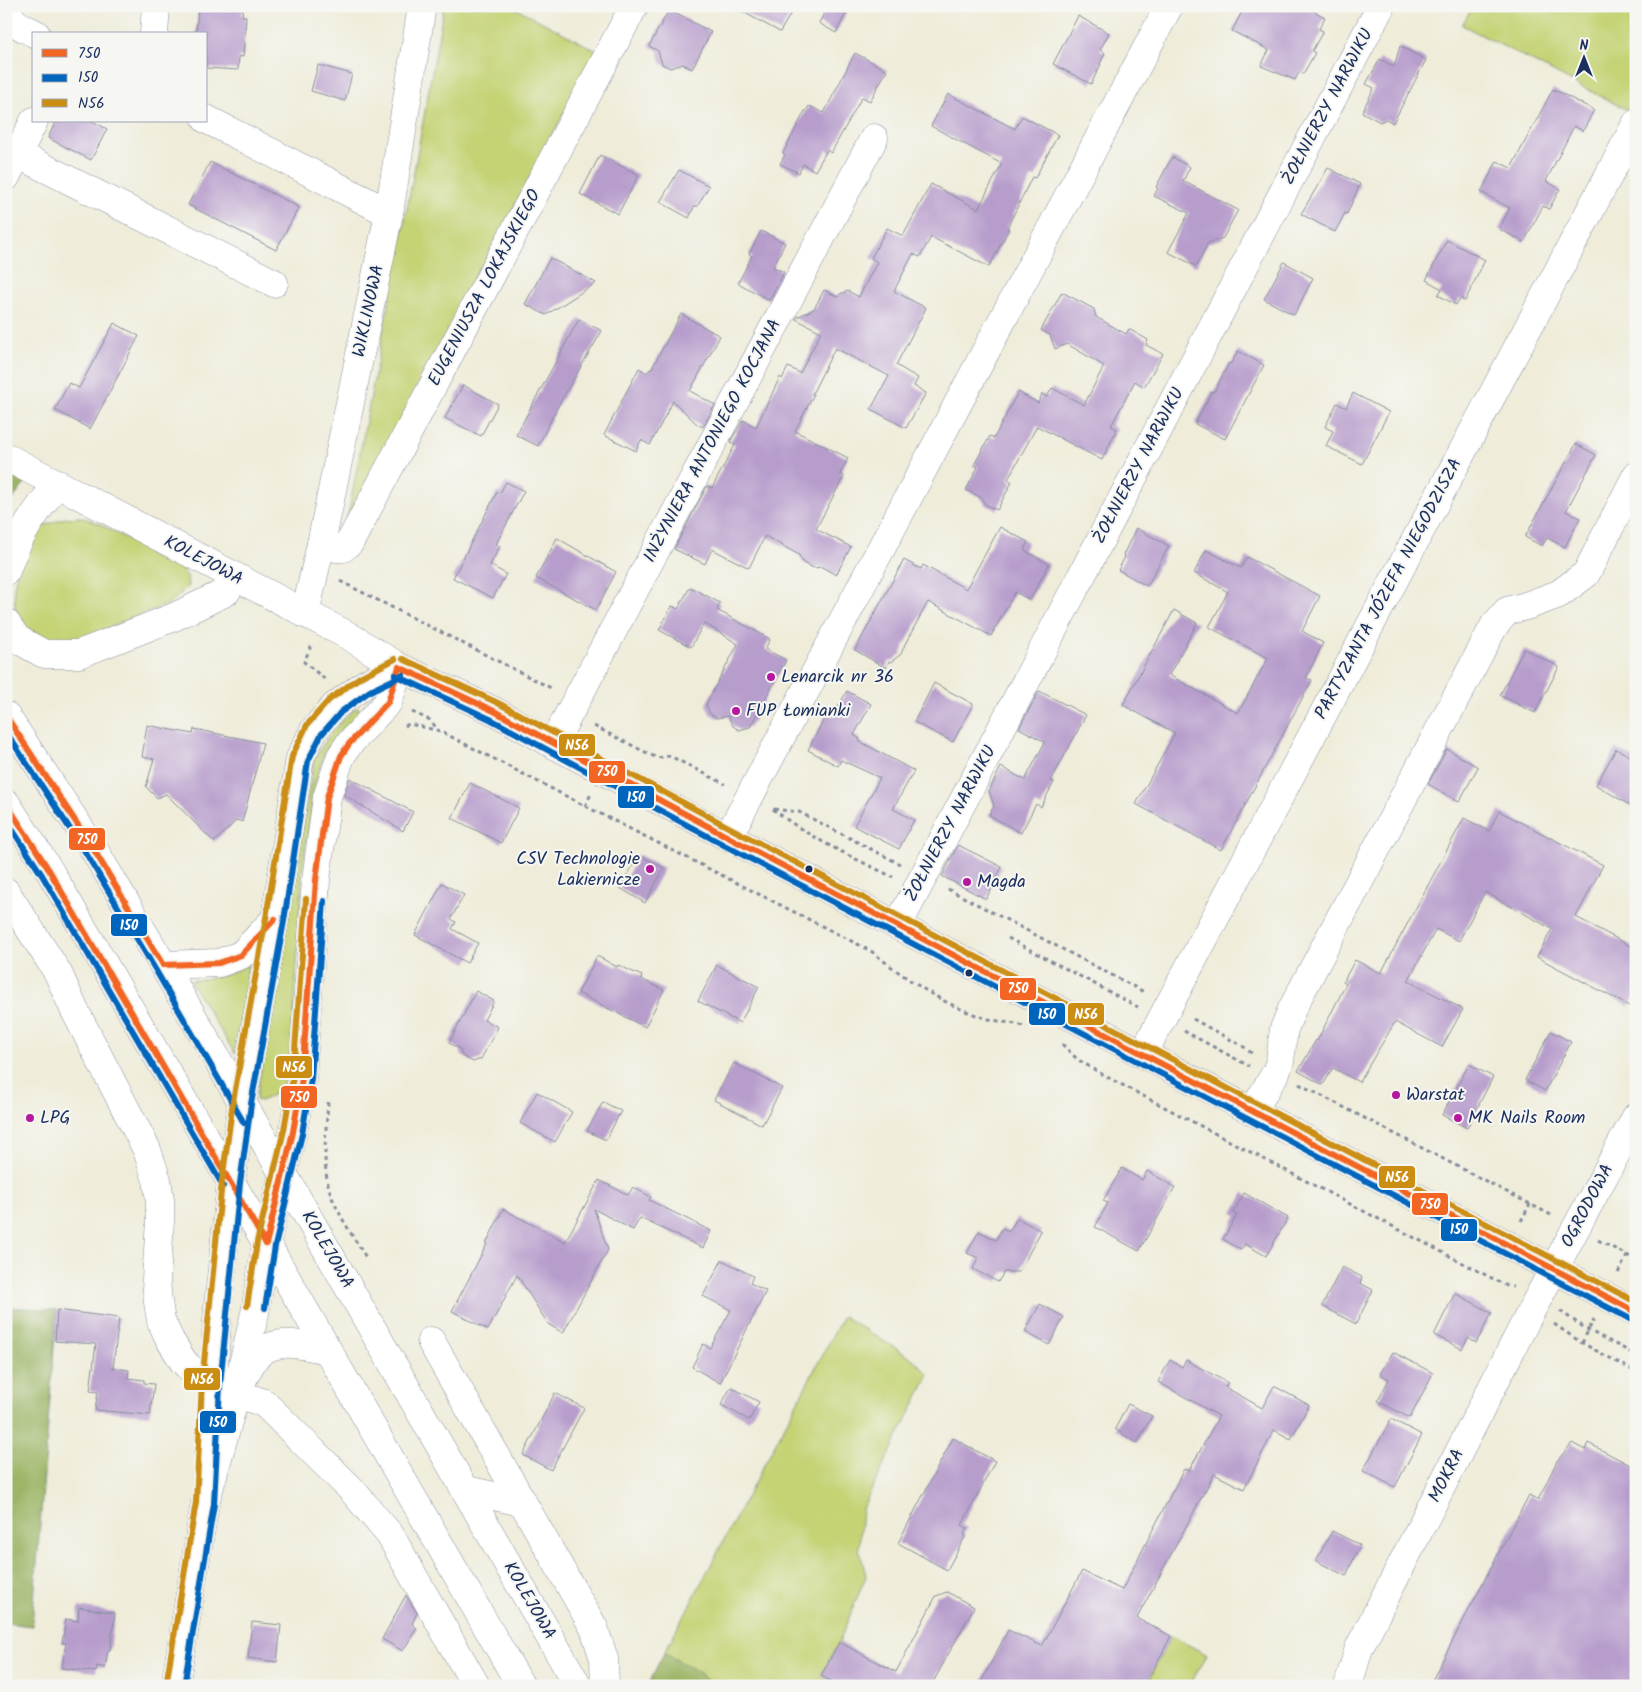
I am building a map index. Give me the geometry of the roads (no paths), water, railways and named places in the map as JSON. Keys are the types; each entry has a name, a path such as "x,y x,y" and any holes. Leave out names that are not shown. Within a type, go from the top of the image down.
{"main road":[{"path":"8,6 9,17 13,22 32,32"},
{"path":"154,32 156,6"},
{"name":"WIKLINOWA","path":"313,618 318,556 389,213 422,6"},
{"name":"EUGENIUSZA LOKAJSKIEGO","path":"318,556 336,548 343,548 350,542 634,6"},
{"path":"728,837 760,802 1170,6"},
{"name":"ŻOŁNIERZY NARWIKU","path":"898,925 1380,6"},
{"path":"208,120 389,213"},
{"path":"34,122 12,166 274,282"},
{"name":"PARTYZANTA JÓZEFA NIEGODZISZA","path":"1143,1054 1636,124"},
{"name":"INŻYNIERA ANTONIEGO KOCJANA","path":"553,744 874,138"},
{"name":"KOLEJOWA","path":"6,457 347,636 399,667 494,711 728,837 1636,1312"},
{"path":"1253,1111 1276,1072 1280,1061 1284,1029 1292,1009 1494,626 1508,611 1559,594 1586,574 1636,476"},
{"path":"6,571 13,550 29,521 56,484"},
{"path":"6,624 17,639 44,654 79,654 174,617 226,592 235,577"},
{"path":"175,1686 206,1503 236,1394 255,1313 266,1244 282,1171 293,1132 302,1078 316,880 327,797 341,756 349,744 388,702 399,667"},
{"path":"206,1503 211,1384 230,1182 300,758 314,730 335,706 365,684 399,667"},
{"name":"KOLEJOWA","path":"6,716 91,845 163,965 578,1686"},
{"path":"6,803 49,870 521,1686"},
{"path":"6,892 58,973 74,1009 147,1150 157,1180 160,1200 156,1280 158,1302 162,1321 170,1340 183,1361 198,1377 236,1394 264,1403 352,1490 390,1535 476,1686"},
{"path":"163,965 219,963 240,955 274,919"},
{"name":"OGRODOWA","path":"1554,1269 1636,1116"},
{"name":"MOKRA","path":"1348,1686 1359,1648 1554,1269"},
{"path":"431,1341 594,1628 604,1659 605,1686"},
{"path":"236,1394 250,1366 259,1354 268,1348 291,1343 327,1350"},
{"path":"466,1490 522,1502"}],"place":[{"name":"Lenarcik nr 36","path":"771,677"},
{"name":"FUP Łomianki","path":"736,711"},
{"name":"CSV Technologie Lakiernicze","path":"650,869"},
{"name":"Magda","path":"967,882"},
{"name":"Warstat","path":"1396,1095"},
{"name":"LPG","path":"30,1118"},
{"name":"MK Nails Room","path":"1458,1118"}]}
